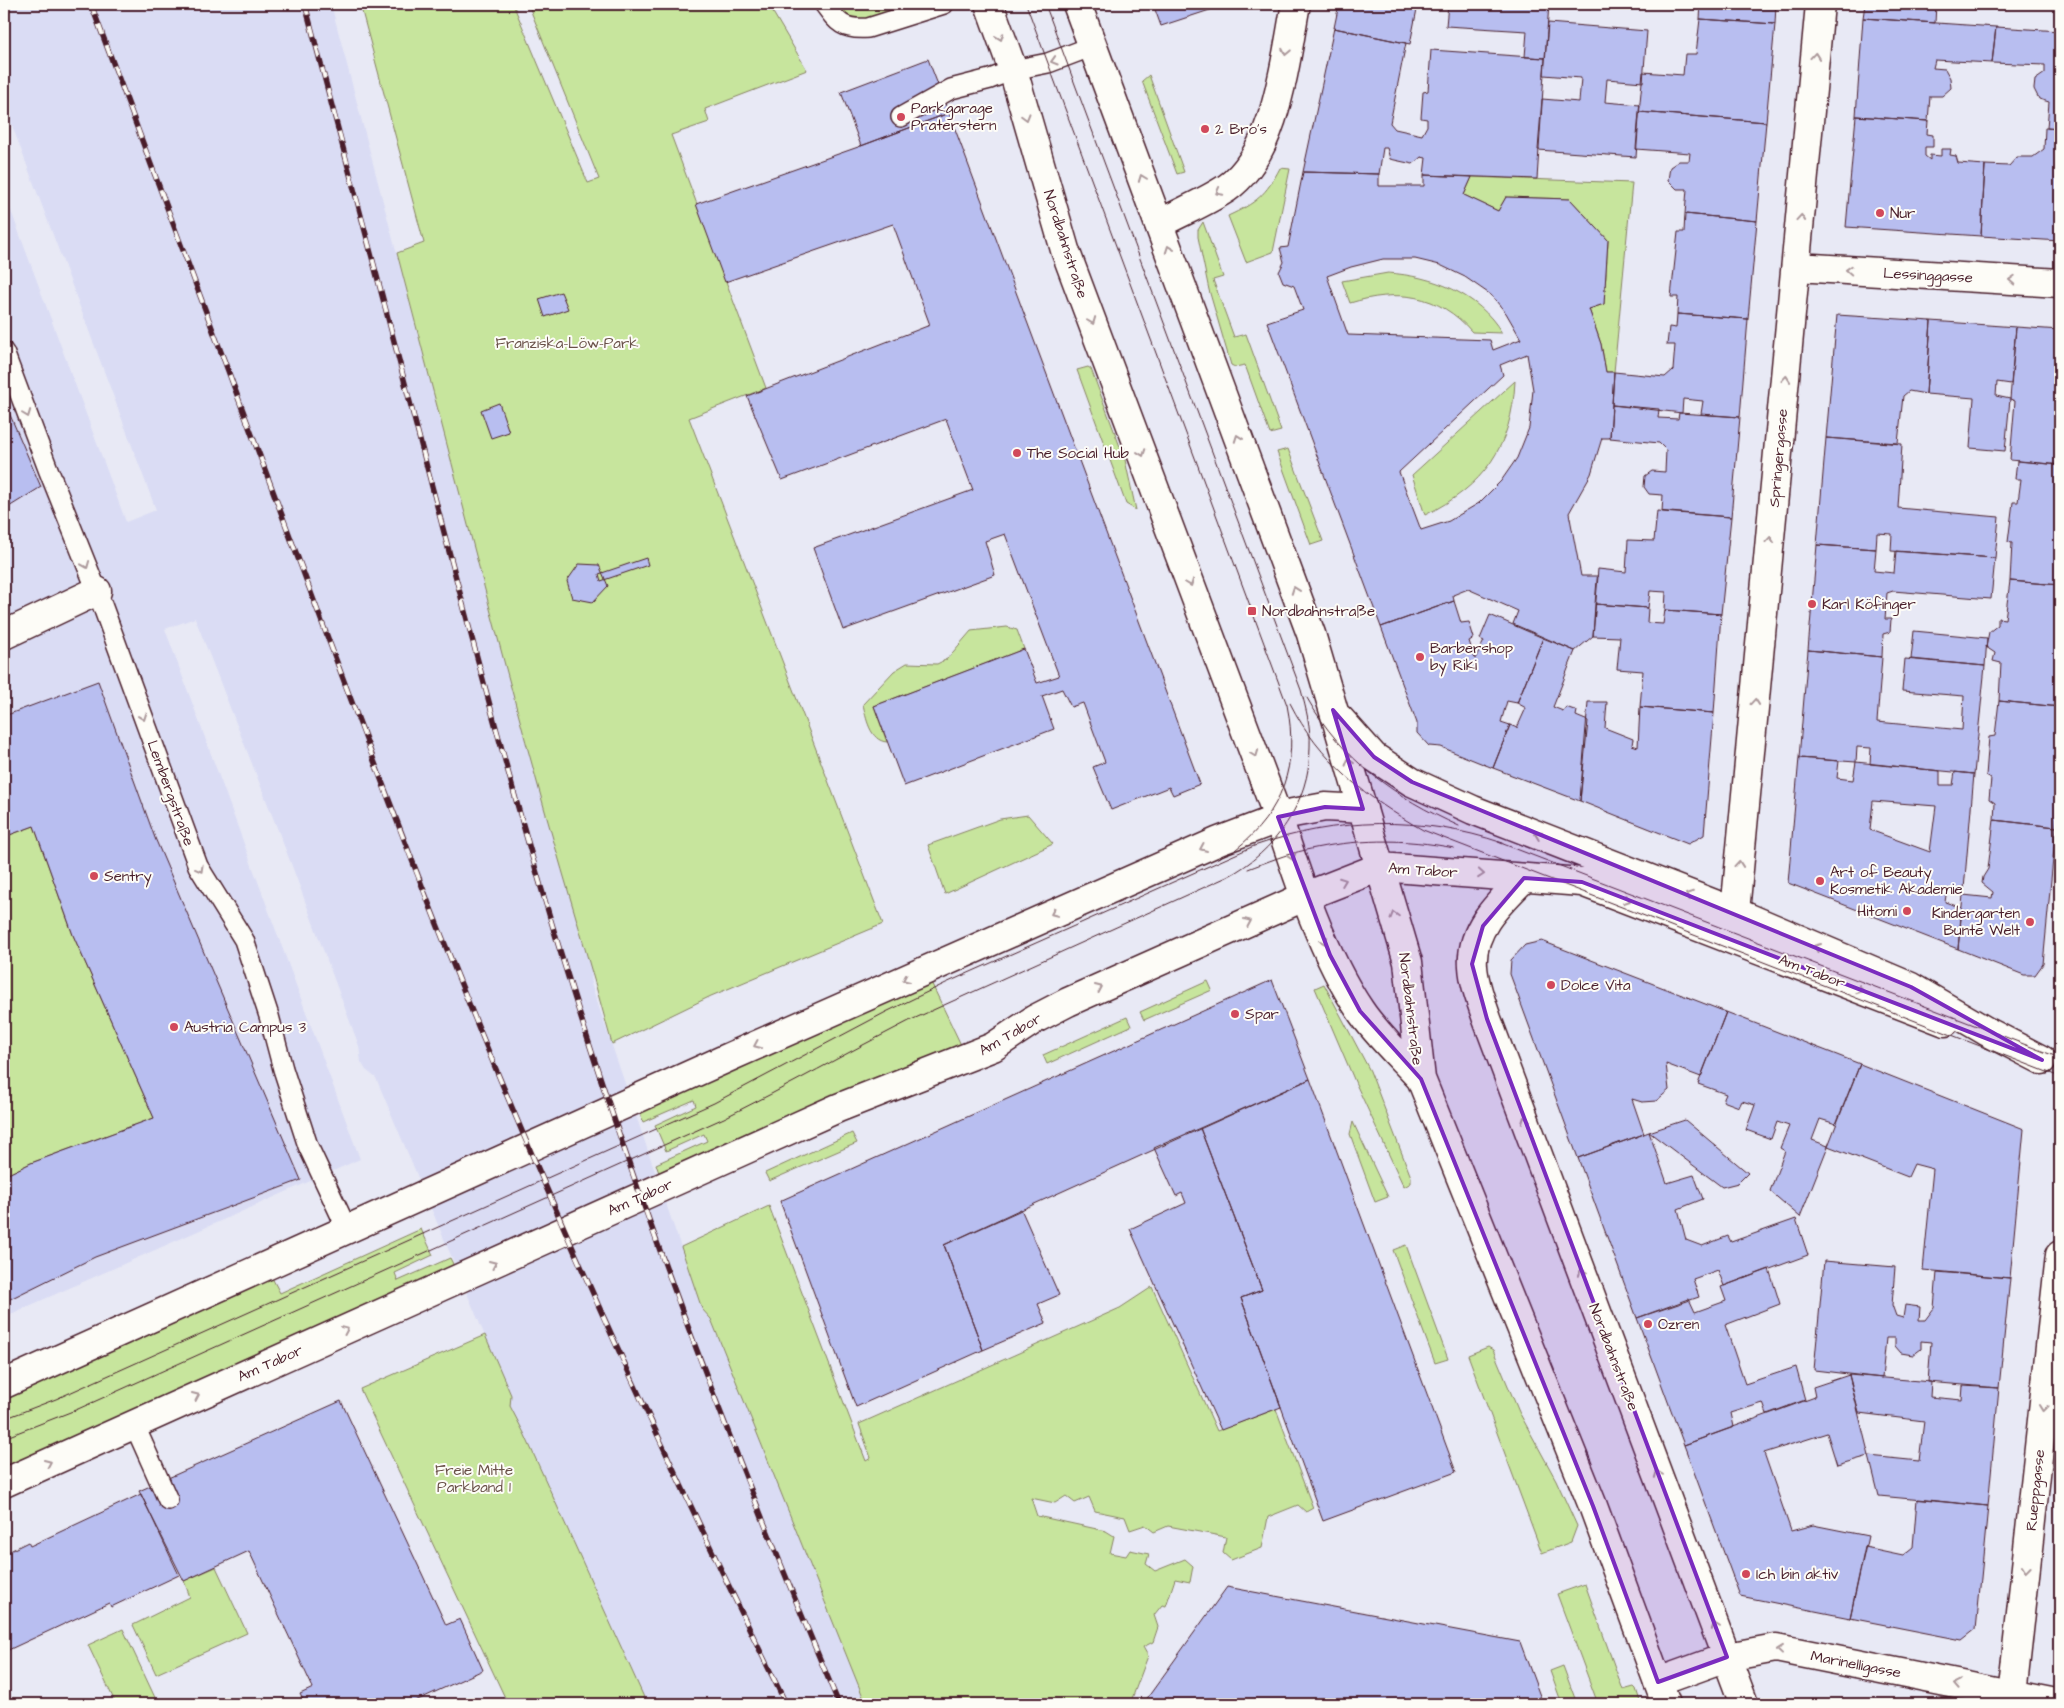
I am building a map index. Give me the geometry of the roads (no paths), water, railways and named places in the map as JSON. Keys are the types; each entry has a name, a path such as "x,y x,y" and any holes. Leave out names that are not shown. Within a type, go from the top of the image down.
{"street":[{"name":"Nordbahnstraße","path":"989,4 1013,70 1065,250 1330,956 1360,1011 1420,1079"},
{"name":"Nordbahnstraße","path":"1078,4 1311,634 1408,962 1420,1079 1593,1506 1662,1693"},
{"path":"1159,224 1228,188 1250,166 1272,120 1296,4"},
{"name":"Springergasse","path":"1735,912 1820,4"},
{"name":"Lessinggasse","path":"1796,267 2060,283"},
{"path":"4,635 96,591"},
{"name":"Am Tabor","path":"1333,710 1374,757 1412,782 1473,810 1735,912 1911,987 1986,1031 2051,1063"},
{"path":"4,1384 347,1229 1219,841 1278,817 1325,807 1363,809"},
{"name":"Am Tabor","path":"4,1483 838,1108 1005,1041 1036,1019 1068,1002 1306,896 1380,867 1582,882 2051,1063"},
{"name":"Nordbahnstraße","path":"1524,878 1499,903 1483,926 1475,946 1472,964 1475,983 1744,1704"},
{"name":"Rueppgasse","path":"2012,1695 2060,1255"},
{"name":"Marinelligasse","path":"1662,1693 1727,1656 1776,1648 2056,1704"}],"lane":[{"path":"824,4 838,22 846,27 856,29 868,28 944,4"},
{"path":"902,117 951,89 990,79 1013,70 1048,63 1093,46"},
{"name":"Lembergstraße","path":"4,352 96,591 198,866 244,940 270,1016 283,1069 308,1146 347,1229"},
{"path":"134,1424 168,1500"}],"tram line":[{"path":"1026,4 1287,705 1291,747 1284,785 1276,803 1265,820 1235,850"},
{"path":"4,1438 78,1409 724,1118 911,1020 1227,877 1260,854 1286,823 1304,787 1308,767 1310,732 1301,690 1045,4"},
{"path":"1307,698 1337,740 1372,774 1413,802 1459,826"},
{"path":"1290,703 1315,743 1347,777 1383,805 1423,830 2060,1077"},
{"path":"4,1419 56,1399 714,1103 886,1012 946,983 1254,846 1316,830 1347,825 1378,824 1409,824 1441,828 1503,843"},
{"path":"1248,869 1277,858 1324,846 1361,842 1398,841 1454,848"},
{"path":"1498,842 2060,1058"}],"railway":[{"path":"91,4 421,884 500,1080 618,1350 786,1704"},
{"path":"305,4 485,687 537,875 575,999 634,1178 698,1355 767,1530 839,1704"}],"place":[{"name":"Parkgarage Praterstern","path":"901,117"},
{"name":"2 Bro's","path":"1205,129"},
{"name":"Nur","path":"1880,213"},
{"name":"The Social Hub","path":"1017,453"},
{"name":"Karl Köfinger","path":"1812,604"},
{"name":"Nordbahnstraße","path":"1252,611"},
{"name":"Barbershop by Riki","path":"1420,657"},
{"name":"Sentry","path":"94,876"},
{"name":"Art of Beauty Kosmetik Akademie","path":"1820,881"},
{"name":"Hitomi","path":"1907,911"},
{"name":"Kindergarten Bunte Welt","path":"2030,922"},
{"name":"Dolce Vita","path":"1551,985"},
{"name":"Spar","path":"1235,1014"},
{"name":"Austria Campus 3","path":"174,1027"},
{"name":"Ozren","path":"1648,1324"},
{"name":"Ich bin aktiv","path":"1746,1574"}],"park label":[{"name":"Franziska-Löw-Park","path":"567,343"},
{"name":"Freie Mitte Parkband 1","path":"474,1478"}]}
